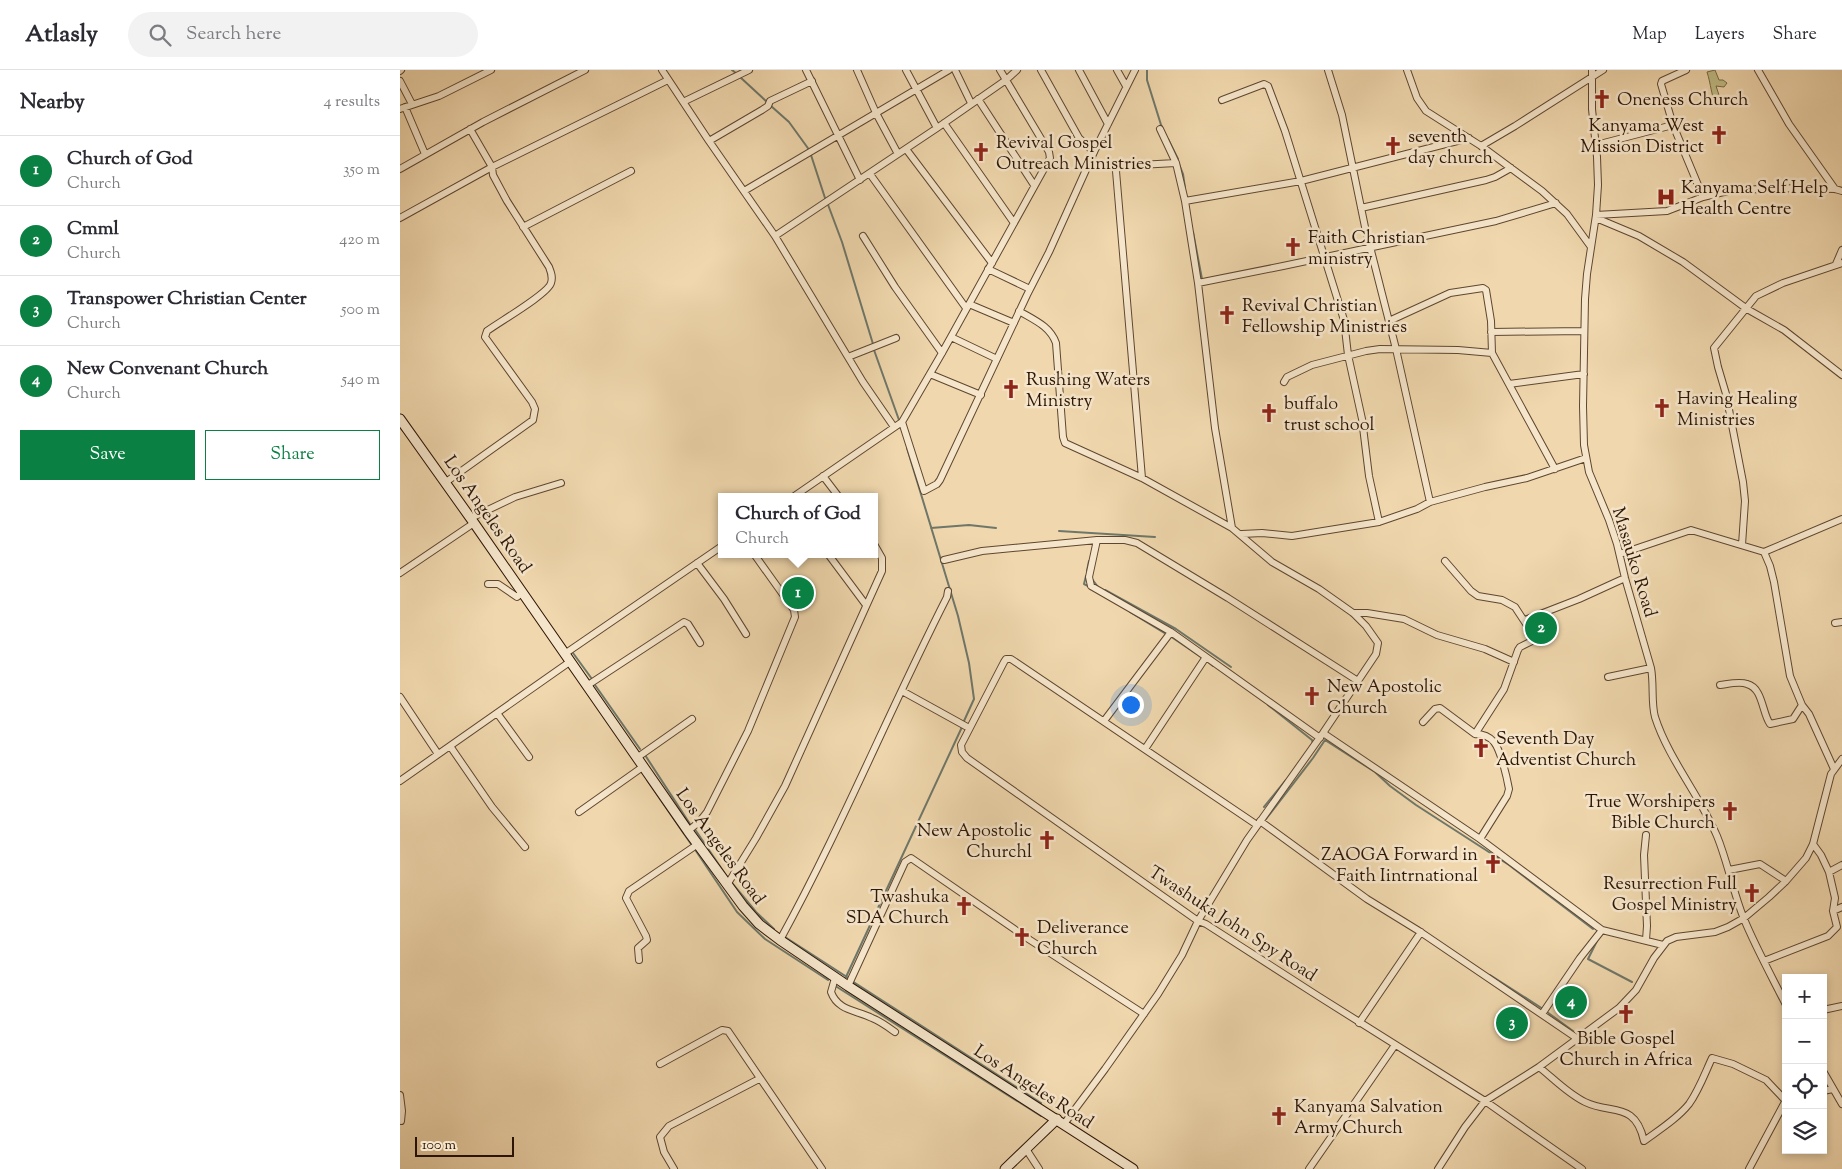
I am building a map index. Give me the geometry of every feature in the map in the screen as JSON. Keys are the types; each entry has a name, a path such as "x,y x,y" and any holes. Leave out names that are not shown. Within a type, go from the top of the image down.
{"main road":[{"name":"Los Angeles Road","path":"400,419 473,520 697,845 752,917 767,931 835,978 1133,1169"},
{"path":"1005,1169 1026,1149 1061,1122"}],"street":[{"path":"425,154 402,108 448,92 491,70"},
{"path":"400,169 470,129 585,70"},
{"path":"662,70 775,236 867,389 894,427"},
{"path":"683,102 749,70"},
{"path":"806,70 860,180"},
{"path":"857,70 876,113 898,154"},
{"path":"906,70 937,128"},
{"path":"744,191 949,70"},
{"path":"956,70 974,101 1034,185"},
{"path":"799,493 902,422 1050,158 1050,154 1000,70"},
{"path":"775,236 870,174 1006,80 1017,70"},
{"path":"1041,70 1080,138 1094,152"},
{"path":"1079,70 1108,124"},
{"path":"1117,70 1126,86"},
{"path":"902,422 924,491 937,484 940,480 1134,70"},
{"path":"1328,70 1338,100 1361,208 1396,349 1430,502"},
{"path":"1407,70 1421,105 1426,111 1470,138 1556,203 1574,222 1591,248"},
{"path":"1481,146 1515,126 1592,74 1603,70"},
{"path":"1686,70 1662,80 1661,84 1673,125 1704,197"},
{"path":"1758,70 1789,124 1839,190"},
{"name":"Masauko Road","path":"1592,74 1592,108 1596,145 1596,216 1587,274 1584,331 1583,431 1586,458 1589,472 1612,527 1651,668 1655,716 1658,725 1686,781 1707,815 1729,870 1744,918 1782,997"},
{"path":"400,218 492,167 583,120 668,80"},
{"path":"400,81 412,104"},
{"path":"709,141 768,106 770,100 812,81"},
{"path":"1222,100 1267,84 1285,131 1344,320 1348,355 1362,419 1367,464 1379,522"},
{"path":"944,123 1014,223"},
{"path":"1596,145 1673,125"},
{"path":"446,482 530,424 535,415 532,402 485,337 487,331 544,292 551,284 551,274 548,267 498,184 492,167 470,129"},
{"path":"1160,129 1176,163 1185,201 1198,283 1215,428 1232,528"},
{"path":"1185,201 1301,181 1470,138"},
{"path":"906,149 990,266 1030,289"},
{"path":"1142,478 1116,171 1120,166 1176,163"},
{"path":"1361,208 1486,180 1511,168"},
{"path":"523,227 631,172"},
{"path":"870,174 968,306 1014,323"},
{"path":"1596,216 1667,211 1704,197 1732,190 1839,190"},
{"path":"1198,283 1496,221 1556,203"},
{"path":"1596,216 1668,252 1711,280 1747,309 1784,330 1842,375"},
{"path":"863,236 900,296 942,353"},
{"path":"1742,545 1745,501 1743,482 1726,394 1714,348 1747,309 1752,300 1761,293 1783,282 1839,264 1842,250"},
{"path":"1389,321 1450,292 1483,288 1486,290 1488,293 1492,354 1555,469"},
{"path":"1019,311 1044,325 1050,331 1056,343 1063,437 1066,443 1142,478 1242,534 1272,562 1318,589 1353,614 1366,626 1378,643 1378,650 1358,681 1259,823 1198,920 1182,955 1144,1014 1061,1122"},
{"path":"1491,332 1584,331"},
{"path":"951,337 997,358"},
{"path":"848,357 896,338"},
{"path":"1284,382 1287,377 1294,373 1348,355 1380,349 1458,350 1492,354"},
{"path":"930,374 981,395"},
{"path":"1508,384 1584,374"},
{"path":"1242,534 1262,533 1292,536 1379,522 1417,509 1430,502 1527,478 1586,458"},
{"path":"823,476 836,493"},
{"path":"400,573 473,520 515,497 562,483"},
{"path":"1620,554 1691,530 1764,552 1842,520"},
{"path":"944,560 982,551 1096,540 1125,540 1137,543 1236,602 1358,681"},
{"path":"1096,540 1089,577 1091,586 1171,632 1321,736 1480,839 1602,930 1663,944"},
{"path":"400,781 496,713 568,657 718,549"},
{"path":"727,885 785,786 882,571 883,565 878,549"},
{"path":"1764,552 1774,582 1790,676 1802,705 1809,714 1834,769"},
{"path":"688,831 707,812 748,731 795,617 794,610 757,558"},
{"path":"831,558 866,605"},
{"path":"1445,561 1471,591 1478,596 1509,602 1515,607 1536,640 1520,647 1504,689 1475,734"},
{"path":"697,563 746,634"},
{"path":"1525,620 1579,599 1625,578"},
{"path":"488,584 501,586 517,597 523,592"},
{"path":"780,940 816,872 948,592"},
{"path":"1353,614 1367,613 1404,620 1437,634 1486,649 1514,662"},
{"path":"588,685 684,622 688,624 700,643"},
{"path":"1171,632 1104,722 1259,823 1367,900 1421,932 1578,1039"},
{"path":"1145,749 1206,657"},
{"name":"Twashuka John Spy Road","path":"1104,722 1014,660 1008,658 1004,662 961,745 964,756 1198,920 1485,1101 1582,1169"},
{"path":"1608,677 1651,668"},
{"path":"1720,684 1744,683 1751,686 1758,694 1770,724 1793,719 1802,705"},
{"path":"902,691 969,728"},
{"path":"400,697 402,706 438,754"},
{"path":"1424,722 1437,708 1475,734 1485,735 1493,741 1504,770 1508,789 1507,796 1480,839"},
{"path":"496,713 529,757"},
{"path":"638,757 692,719"},
{"path":"450,746 492,806 525,847"},
{"path":"1438,1169 1465,1127 1485,1101 1539,1066 1613,1013 1641,982 1663,944 1676,937 1715,932 1728,927 1744,918 1786,881 1806,858 1813,844 1822,805 1834,769 1842,759"},
{"path":"579,812 644,766"},
{"path":"1646,835 1644,856 1648,926 1646,940"},
{"path":"1764,962 1831,934 1837,927 1832,911 1834,898 1829,872 1821,854 1813,844"},
{"path":"639,960 638,948 647,940 626,898 628,891 697,845"},
{"path":"848,986 905,862 911,858 1030,940 1144,1014"},
{"path":"1729,870 1760,864 1786,881"},
{"path":"1829,872 1842,865"},
{"path":"1832,911 1842,907"},
{"path":"1542,1014 1580,958 1602,930"},
{"path":"1359,1023 1421,932"},
{"path":"835,978 831,992 838,1003 847,1010 871,1017 896,1032"},
{"path":"1827,1009 1842,1006"},
{"path":"660,1064 687,1048 725,1030 728,1031 822,1169"},
{"path":"1309,1169 1395,1046"},
{"path":"1539,1066 1570,1093 1586,1103 1618,1109 1626,1113 1639,1124 1644,1141 1688,1105 1695,1096 1712,1058 1733,1064 1766,1080 1782,1097"},
{"path":"1827,1078 1842,1104"},
{"path":"674,1169 666,1156 660,1137 669,1126 759,1079"},
{"path":"1827,1090 1833,1089"},
{"path":"400,1094 401,1122"},
{"path":"1749,1169 1782,1106"},
{"path":"1026,1149 1039,1169"}],"shaded area":[{"path":"1715,70 1719,80 1727,83 1724,87 1716,86 1720,98 1718,100 1720,105 1717,107 1713,99 1707,72"}],"waterway":[{"path":"732,70 737,74"},
{"path":"1147,70 1147,80 1162,128"},
{"path":"740,77 767,102"},
{"path":"771,106 789,122 810,151"},
{"path":"1168,139 1178,159"},
{"path":"811,155 825,198"},
{"path":"1179,164 1185,188"},
{"path":"827,202 842,242 873,344"},
{"path":"1193,232 1202,279"},
{"path":"874,350 899,420"},
{"path":"400,427 403,431"},
{"path":"907,448 958,616 969,663 974,699 964,721"},
{"path":"931,528 969,525 996,528"},
{"path":"1059,531 1155,537"},
{"path":"1087,571 1089,561"},
{"path":"1086,576 1084,584 1090,587"},
{"path":"1092,579 1098,587"},
{"path":"1105,590 1176,629 1231,667"},
{"path":"1130,612 1166,634"},
{"path":"1170,636 1201,657"},
{"path":"573,653 592,679"},
{"path":"1208,662 1213,666"},
{"path":"595,685 640,749"},
{"path":"1268,705 1312,740 1313,744"},
{"path":"846,977 962,727"},
{"path":"1266,819 1325,740 1375,772 1390,786 1416,805 1509,865 1593,929"},
{"path":"645,755 690,824"},
{"path":"647,780 691,844"},
{"path":"1264,807 1286,780"},
{"path":"694,828 728,878"},
{"path":"696,851 737,912 765,939 828,980"},
{"path":"732,883 756,912 774,929"},
{"path":"785,937 850,979"},
{"path":"1597,941 1588,959 1632,982"},
{"path":"1490,975 1543,1009"},
{"path":"852,981 1041,1103"},
{"path":"837,987 1041,1116"},
{"path":"1547,1012 1573,1031"}],"place":[{"name":"Oneness Church","path":"1602,99"},
{"name":"Kanyama West Mission District","path":"1719,135"},
{"name":"seventh day church","path":"1393,146"},
{"name":"Revival Gospel Outreach Ministries","path":"981,152"},
{"name":"Kanyama Self Help Health Centre","path":"1666,197"},
{"name":"Faith Christian ministry","path":"1293,247"},
{"name":"Revival Christian Fellowship Ministries","path":"1227,315"},
{"name":"Rushing Waters Ministry","path":"1011,389"},
{"name":"Having Healing Ministries","path":"1662,408"},
{"name":"buffalo trust school","path":"1269,413"},
{"name":"Church of God","path":"798,593"},
{"name":"Cmml","path":"1541,628"},
{"name":"New Apostolic Church","path":"1312,696"},
{"name":"Seventh Day Adventist Church","path":"1481,748"},
{"name":"True Worshipers Bible Church","path":"1730,811"},
{"name":"New Apostolic Churchl","path":"1047,840"},
{"name":"ZAOGA Forward in Faith Iintrnational","path":"1493,864"},
{"name":"Resurrection Full Gospel Ministry","path":"1752,893"},
{"name":"Twashuka SDA Church","path":"964,906"},
{"name":"Deliverance Church","path":"1022,937"},
{"name":"New Convenant Church","path":"1571,1002"},
{"name":"Bible Gospel Church in Africa","path":"1626,1014"},
{"name":"Transpower Christian Center","path":"1512,1023"},
{"name":"Kanyama Salvation Army Church","path":"1279,1116"}]}
